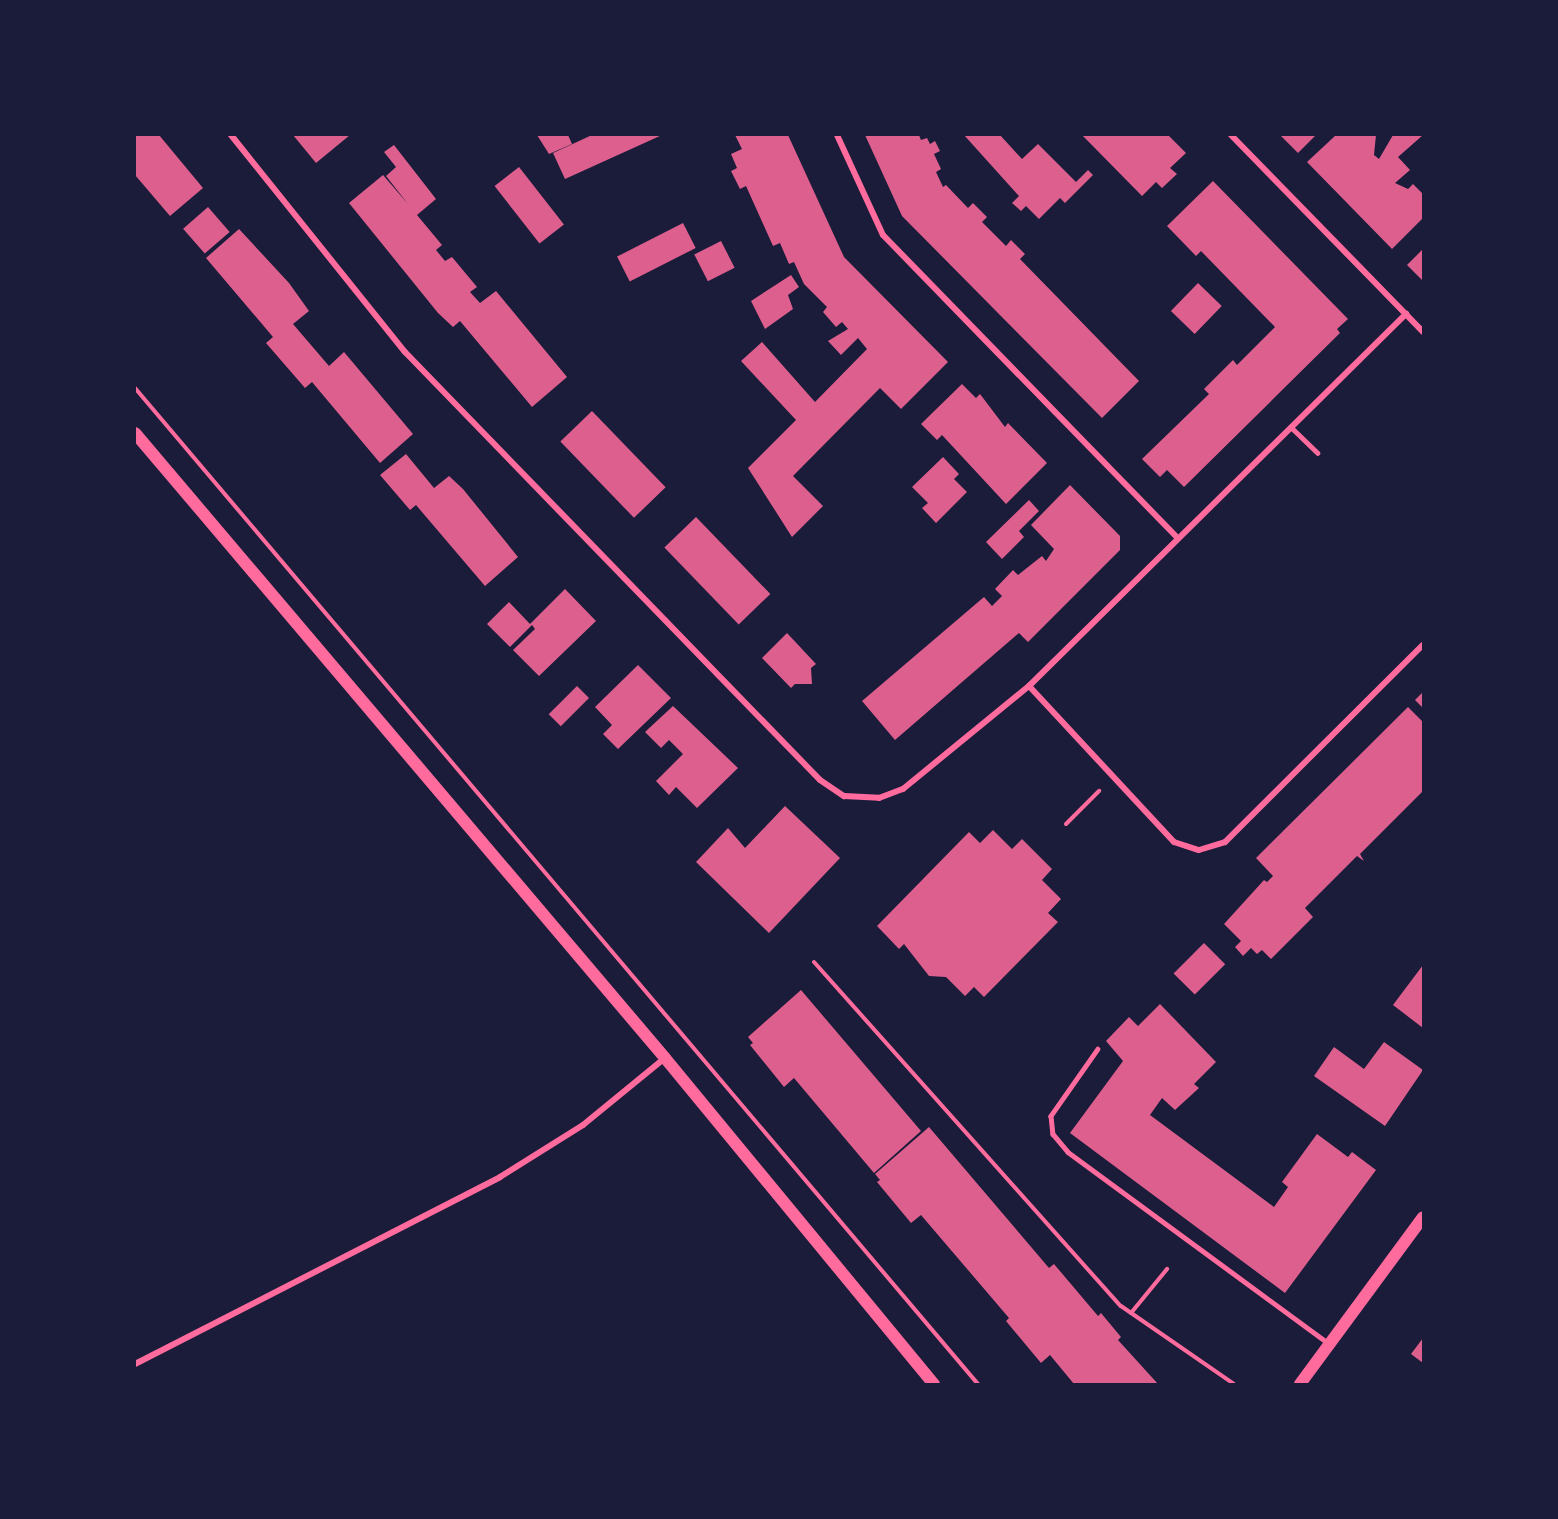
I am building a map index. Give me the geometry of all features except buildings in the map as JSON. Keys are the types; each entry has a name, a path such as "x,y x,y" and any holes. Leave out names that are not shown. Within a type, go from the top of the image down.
{"main road":[{"path":"135,433 665,1058 934,1384"},
{"path":"1299,1384 1423,1217"}],"street":[{"path":"231,135 405,351 820,780 844,796 879,798 903,789 1029,686 1406,314"},
{"path":"837,135 883,235 1178,538"},
{"path":"1231,135 1423,332"},
{"path":"1029,686 1174,842 1199,850 1225,842 1423,645"},
{"path":"135,1364 500,1177 583,1125 665,1058"}],"lane":[{"path":"1291,427 1318,453"},
{"path":"1098,1050 1051,1116 1053,1134 1068,1152 1329,1344"}],"path":[{"path":"135,388 978,1384"},
{"path":"1066,824 1084,806"},
{"path":"814,962 1131,1313 1234,1384"},
{"path":"1131,1313 1167,1269"}]}
